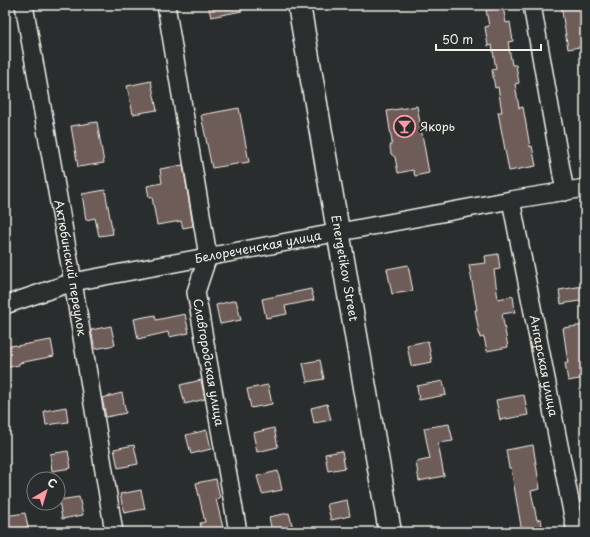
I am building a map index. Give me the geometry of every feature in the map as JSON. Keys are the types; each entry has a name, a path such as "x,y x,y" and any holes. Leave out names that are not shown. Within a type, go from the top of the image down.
{"main road":[{"name":"Energetikov Street","path":"299,5 390,532"}],"street":[{"name":"Актюбинский переулок","path":"24,5 73,282 114,532"},
{"name":"Славгородская улица","path":"166,5 208,256 196,292 238,532"},
{"path":"532,5 565,192"},
{"name":"Белореченская улица","path":"5,305 73,282 511,200 585,188"},
{"name":"Ангарская улица","path":"511,200 576,532"}],"building":[{"path":"208,5 242,5 242,11 211,17"},
{"path":"561,5 585,5 585,46 568,49"},
{"path":"503,7 506,23 510,22 513,41 508,42 512,65 516,65 519,83 515,84 519,108 523,107 530,147 532,146 536,166 509,171 498,112 502,112 498,87 495,88 492,70 496,69 492,45 488,46 485,27 489,26 486,10"},
{"path":"151,81 157,110 133,114 127,86"},
{"name":"Якорь","path":"417,106 429,173 415,176 413,170 398,173 395,157 391,154 390,147 392,142 387,111"},
{"path":"239,108 249,162 212,168 201,115"},
{"path":"97,122 104,163 78,167 71,126"},
{"path":"183,165 193,226 183,228 181,221 157,225 152,197 149,198 147,186 162,183 160,169"},
{"path":"105,190 113,234 99,236 95,218 86,220 82,194"},
{"path":"498,254 500,269 494,270 498,299 513,296 515,312 502,314 508,347 487,351 484,337 480,338 475,310 477,310 469,265 486,263 485,256"},
{"path":"408,265 413,291 392,294 387,269"},
{"path":"583,286 585,300 561,304 559,290"},
{"path":"311,289 314,300 285,306 287,314 266,318 262,299"},
{"path":"236,300 241,320 220,324 216,305"},
{"path":"185,314 189,333 169,337 168,332 138,339 134,319 155,315 156,320"},
{"path":"585,325 585,378 568,381 565,363 568,363 563,328"},
{"path":"111,326 115,345 95,349 91,330"},
{"path":"51,340 54,356 19,363 19,365 5,368 5,347"},
{"path":"428,341 432,362 411,366 407,345"},
{"path":"320,360 324,379 307,382 303,363"},
{"path":"201,380 205,399 185,404 180,385"},
{"path":"443,381 446,395 419,400 417,386"},
{"path":"268,385 272,404 251,408 247,389"},
{"path":"122,393 126,413 106,417 102,398"},
{"path":"524,395 528,415 500,420 496,400"},
{"path":"327,404 331,420 314,423 311,408"},
{"path":"66,407 68,422 46,425 44,411"},
{"path":"449,424 453,441 438,443 444,476 419,481 416,462 430,459 424,428"},
{"path":"274,428 278,447 257,452 253,433"},
{"path":"207,430 211,449 191,454 186,435"},
{"path":"134,445 138,464 118,468 114,449"},
{"path":"533,445 540,489 531,491 537,520 541,519 543,532 522,532 511,468 509,468 506,450"},
{"path":"68,451 71,468 52,471 50,454"},
{"path":"342,451 345,468 328,471 325,454"},
{"path":"278,471 282,490 262,494 257,476"},
{"path":"216,479 220,498 216,499 224,532 202,532 200,523 205,522 196,483"},
{"path":"141,490 145,509 124,513 120,494"},
{"path":"79,497 83,515 62,519 61,511 66,511 66,499"},
{"path":"347,500 350,516 331,520 327,504"},
{"path":"25,513 28,527 5,531 5,516"},
{"path":"289,513 294,532 272,532 269,517"}],"place":[{"name":"Якорь","path":"405,127"}]}
